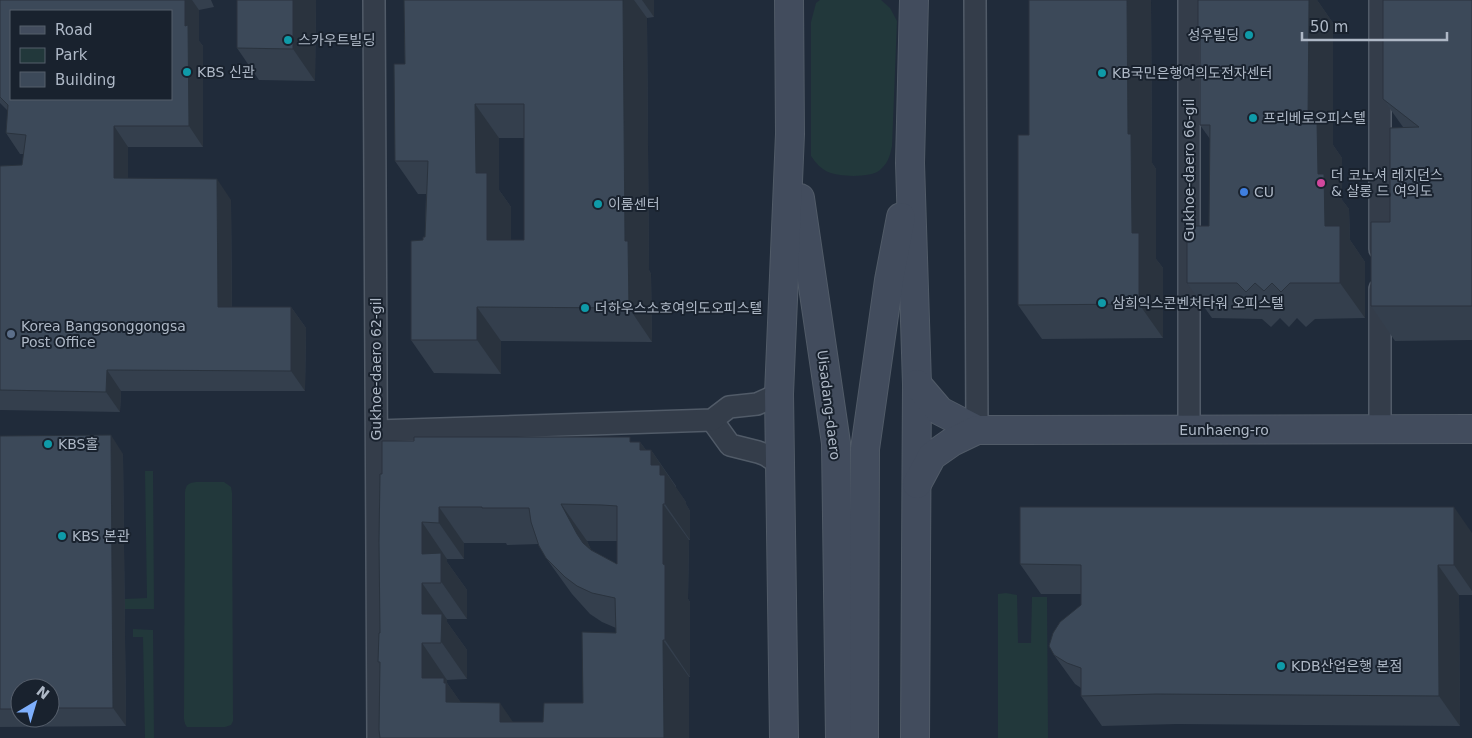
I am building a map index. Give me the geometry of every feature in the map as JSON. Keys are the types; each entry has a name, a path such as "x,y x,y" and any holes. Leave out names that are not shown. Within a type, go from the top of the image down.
{"main road":[{"path":"895,0 906,15 913,40"},
{"name":"Uisadang-daero","path":"914,0 910,163 917,384 914,731"},
{"name":"Uisadang-daero","path":"784,738 779,394 794,6"},
{"name":"Uisadang-daero","path":"790,134 836,443 840,738"},
{"name":"Uisadang-daero","path":"864,738 865,450 889,280 910,163"},
{"path":"917,384 940,411 977,430"},
{"name":"Eunhaeng-ro","path":"977,430 1472,429"},
{"path":"917,484 932,456 952,442 977,430"},
{"path":"784,710 792,738"}],"street":[{"name":"Gukhoe-daero 62-gil","path":"374,0 378,738"},
{"path":"975,0 977,430"},
{"name":"Gukhoe-daero 66-gil","path":"1189,0 1189,430"},
{"path":"1380,0 1380,429"},
{"path":"377,431 707,421 728,407 756,404 779,394"},
{"path":"707,421 730,445 758,452 781,465"}],"green space":[{"path":"820,0 881,0 890,8 897,21 892,146 887,162 876,173 855,176 833,174 820,167 811,156 811,22 816,3"},
{"path":"145,471 153,471 154,609 125,609 125,599 147,598"},
{"path":"196,482 224,482 231,487 232,493 233,721 231,725 225,727 187,727 184,719 185,492 188,484"},
{"path":"998,594 1017,595 1018,643 1031,643 1032,597 1047,597 1048,738 998,738"},
{"path":"133,629 153,630 154,738 145,738 143,637 133,637"}],"building":[{"path":"0,0 185,0 185,26 188,25 189,126 114,126 114,178 217,179 218,307 291,307 291,371 107,370 106,392 0,390 0,166 22,165 26,135 6,133 8,105 0,97"},
{"path":"237,0 293,0 293,49 237,48"},
{"path":"404,0 623,0 625,241 628,241 629,308 477,307 477,340 411,340 411,241 423,240 423,237 425,237 428,161 395,161 394,64 405,64","holes":["475,104 524,104 524,240 487,240 487,173 476,173"]},
{"path":"1029,0 1127,0 1128,134 1131,134 1132,233 1139,233 1139,304 1018,305 1018,135 1029,135"},
{"path":"1198,0 1309,0 1308,122 1317,122 1318,174 1324,174 1325,226 1340,226 1340,283 1290,283 1281,292 1272,283 1264,291 1255,283 1246,292 1237,283 1187,283 1187,226 1209,226 1210,125 1200,125 1200,28 1198,28"},
{"path":"1383,0 1472,0 1472,306 1371,306 1371,222 1390,222 1390,128 1419,127 1383,99"},
{"name":"KBS 본관","path":"111,435 113,708 60,708 60,678 10,678 10,709 0,709 0,436"},
{"path":"414,437 630,437 630,442 640,442 640,450 651,450 651,465 660,465 660,475 665,475 665,504 663,504 663,564 665,565 665,640 663,640 664,738 380,738 380,662 378,662 382,441 414,441","holes":["561,504 617,506 617,564 591,550 583,543","439,507 529,508 531,522 539,546 546,558 577,586 592,593 615,598 616,633 582,632 583,703 544,703 543,722 500,722 500,703 446,702 446,683 444,683 444,678 422,678 422,643 441,643 442,614 422,614 422,583 441,583 441,553 422,554 422,522 439,523"]},
{"path":"1020,507 1454,507 1454,565 1438,565 1439,696 1156,694 1081,696 1081,668 1067,663 1054,655 1049,646 1053,633 1060,622 1081,605 1081,565 1020,564"}],"place":[{"name":"성우빌딩","path":"1249,35"},
{"name":"스카우트빌딩","path":"288,40"},
{"name":"KBS 신관","path":"187,72"},
{"name":"KB국민은행여의도전자센터","path":"1102,73"},
{"name":"프리베로오피스텔","path":"1253,118"},
{"name":"더 코노셔 레지던스 & 살롱 드 여의도","path":"1321,183"},
{"name":"CU","path":"1244,192"},
{"name":"이룸센터","path":"598,204"},
{"name":"삼희익스콘벤처타워 오피스텔","path":"1102,303"},
{"name":"더하우스소호여의도오피스텔","path":"585,308"},
{"name":"Korea Bangsonggongsa Post Office","path":"11,334"},
{"name":"KBS홀","path":"48,444"},
{"name":"KBS 본관","path":"62,536"},
{"name":"KDB산업은행 본점","path":"1281,666"}]}
